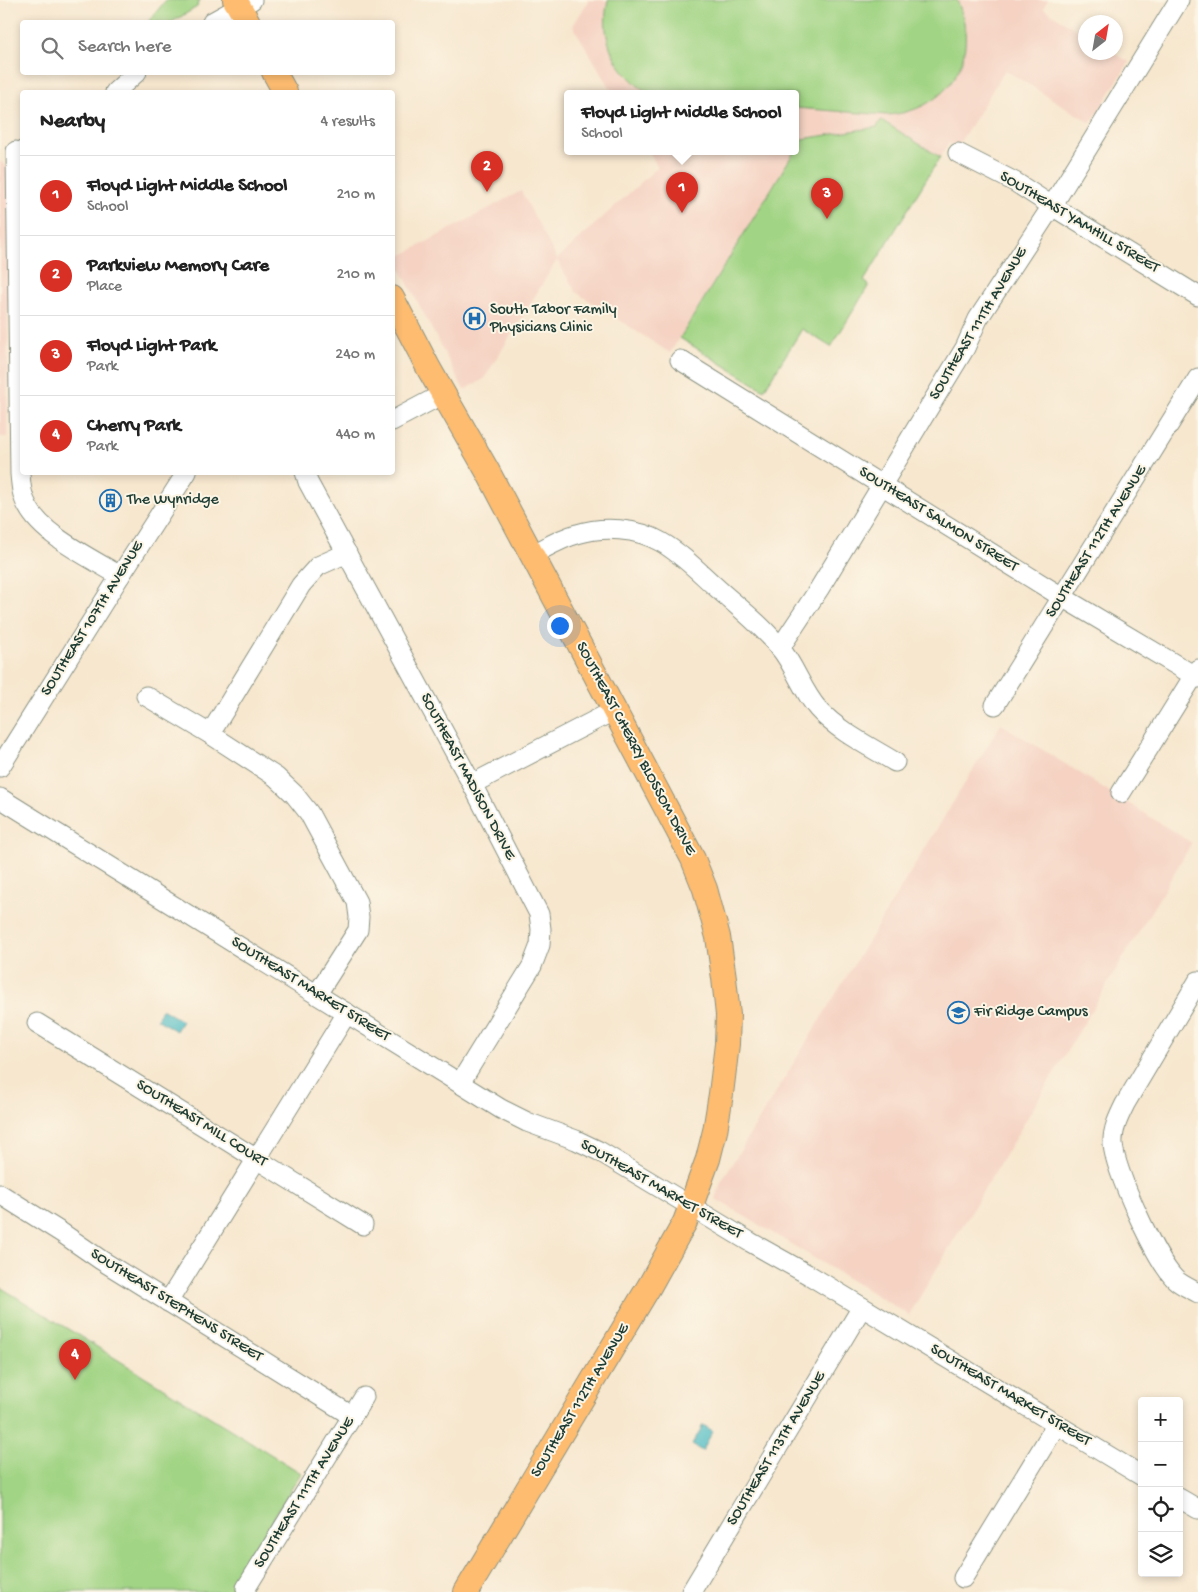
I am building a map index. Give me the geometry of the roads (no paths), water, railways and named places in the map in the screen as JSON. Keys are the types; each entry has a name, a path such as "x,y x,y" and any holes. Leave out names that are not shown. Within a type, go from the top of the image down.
{"main road":[{"path":"276,75 284,90"},
{"name":"SOUTHEAST CHERRY BLOSSOM DRIVE","path":"395,304 429,369 488,472 693,859 709,904 722,963 728,1024 722,1094 715,1131 708,1159 691,1207"},
{"name":"SOUTHEAST 112TH AVENUE","path":"466,1592 650,1285 685,1222 691,1207"}],"street":[{"name":"SOUTHEAST 111TH AVENUE","path":"780,648 818,589 964,348 978,319 1052,206 1179,0"},
{"path":"216,20 244,7"},
{"path":"117,90 134,75"},
{"path":"13,149 20,474"},
{"name":"SOUTHEAST YAMHILL STREET","path":"958,153 1015,182 1198,296"},
{"name":"SOUTHEAST SALMON STREET","path":"680,360 1062,597 1197,674"},
{"name":"SOUTHEAST 112TH AVENUE","path":"995,705 1198,378"},
{"path":"395,419 443,394"},
{"path":"20,475 22,494 28,509 46,529 120,576"},
{"name":"SOUTHEAST 107TH AVENUE","path":"0,767 185,475"},
{"name":"SOUTHEAST MADISON DRIVE","path":"306,475 472,784 539,914 540,944 532,966 460,1083"},
{"path":"532,555 578,533 598,530 644,534 661,542 685,559 756,622 780,648 817,708 839,728 895,762"},
{"path":"210,734 301,585 318,566 347,553"},
{"path":"1122,793 1197,674"},
{"path":"146,696 210,734 276,777 294,794 308,814 356,902 359,917 358,930 317,994"},
{"path":"472,784 615,710"},
{"name":"SOUTHEAST MARKET STREET","path":"0,798 460,1083 521,1119 592,1148 862,1307 1138,1474"},
{"path":"1197,1292 1176,1280 1164,1264 1139,1216 1115,1158 1113,1142 1117,1122 1124,1104 1198,981"},
{"path":"168,1302 347,1013"},
{"name":"SOUTHEAST MILL COURT","path":"38,1023 363,1225"},
{"name":"SOUTHEAST STEPHENS STREET","path":"0,1194 168,1302 352,1416"},
{"name":"SOUTHEAST 113TH AVENUE","path":"691,1592 862,1307"},
{"name":"SOUTHEAST 111TH AVENUE","path":"246,1588 364,1397"},
{"path":"963,1578 1056,1424"},
{"path":"1183,1500 1198,1509"}],"water":[{"path":"162,1009 182,1021 176,1031 157,1019"},
{"path":"703,1425 713,1431 702,1451 692,1445"}],"place":[{"name":"Parkview Memory Care","path":"487,192"},
{"name":"Floyd Light Middle School","path":"682,213"},
{"name":"Floyd Light Park","path":"827,219"},
{"name":"South Tabor Family Physicians Clinic","path":"474,319"},
{"name":"The Wynridge","path":"111,500"},
{"name":"Fir Ridge Campus","path":"958,1012"},
{"name":"Cherry Park","path":"75,1380"}]}
